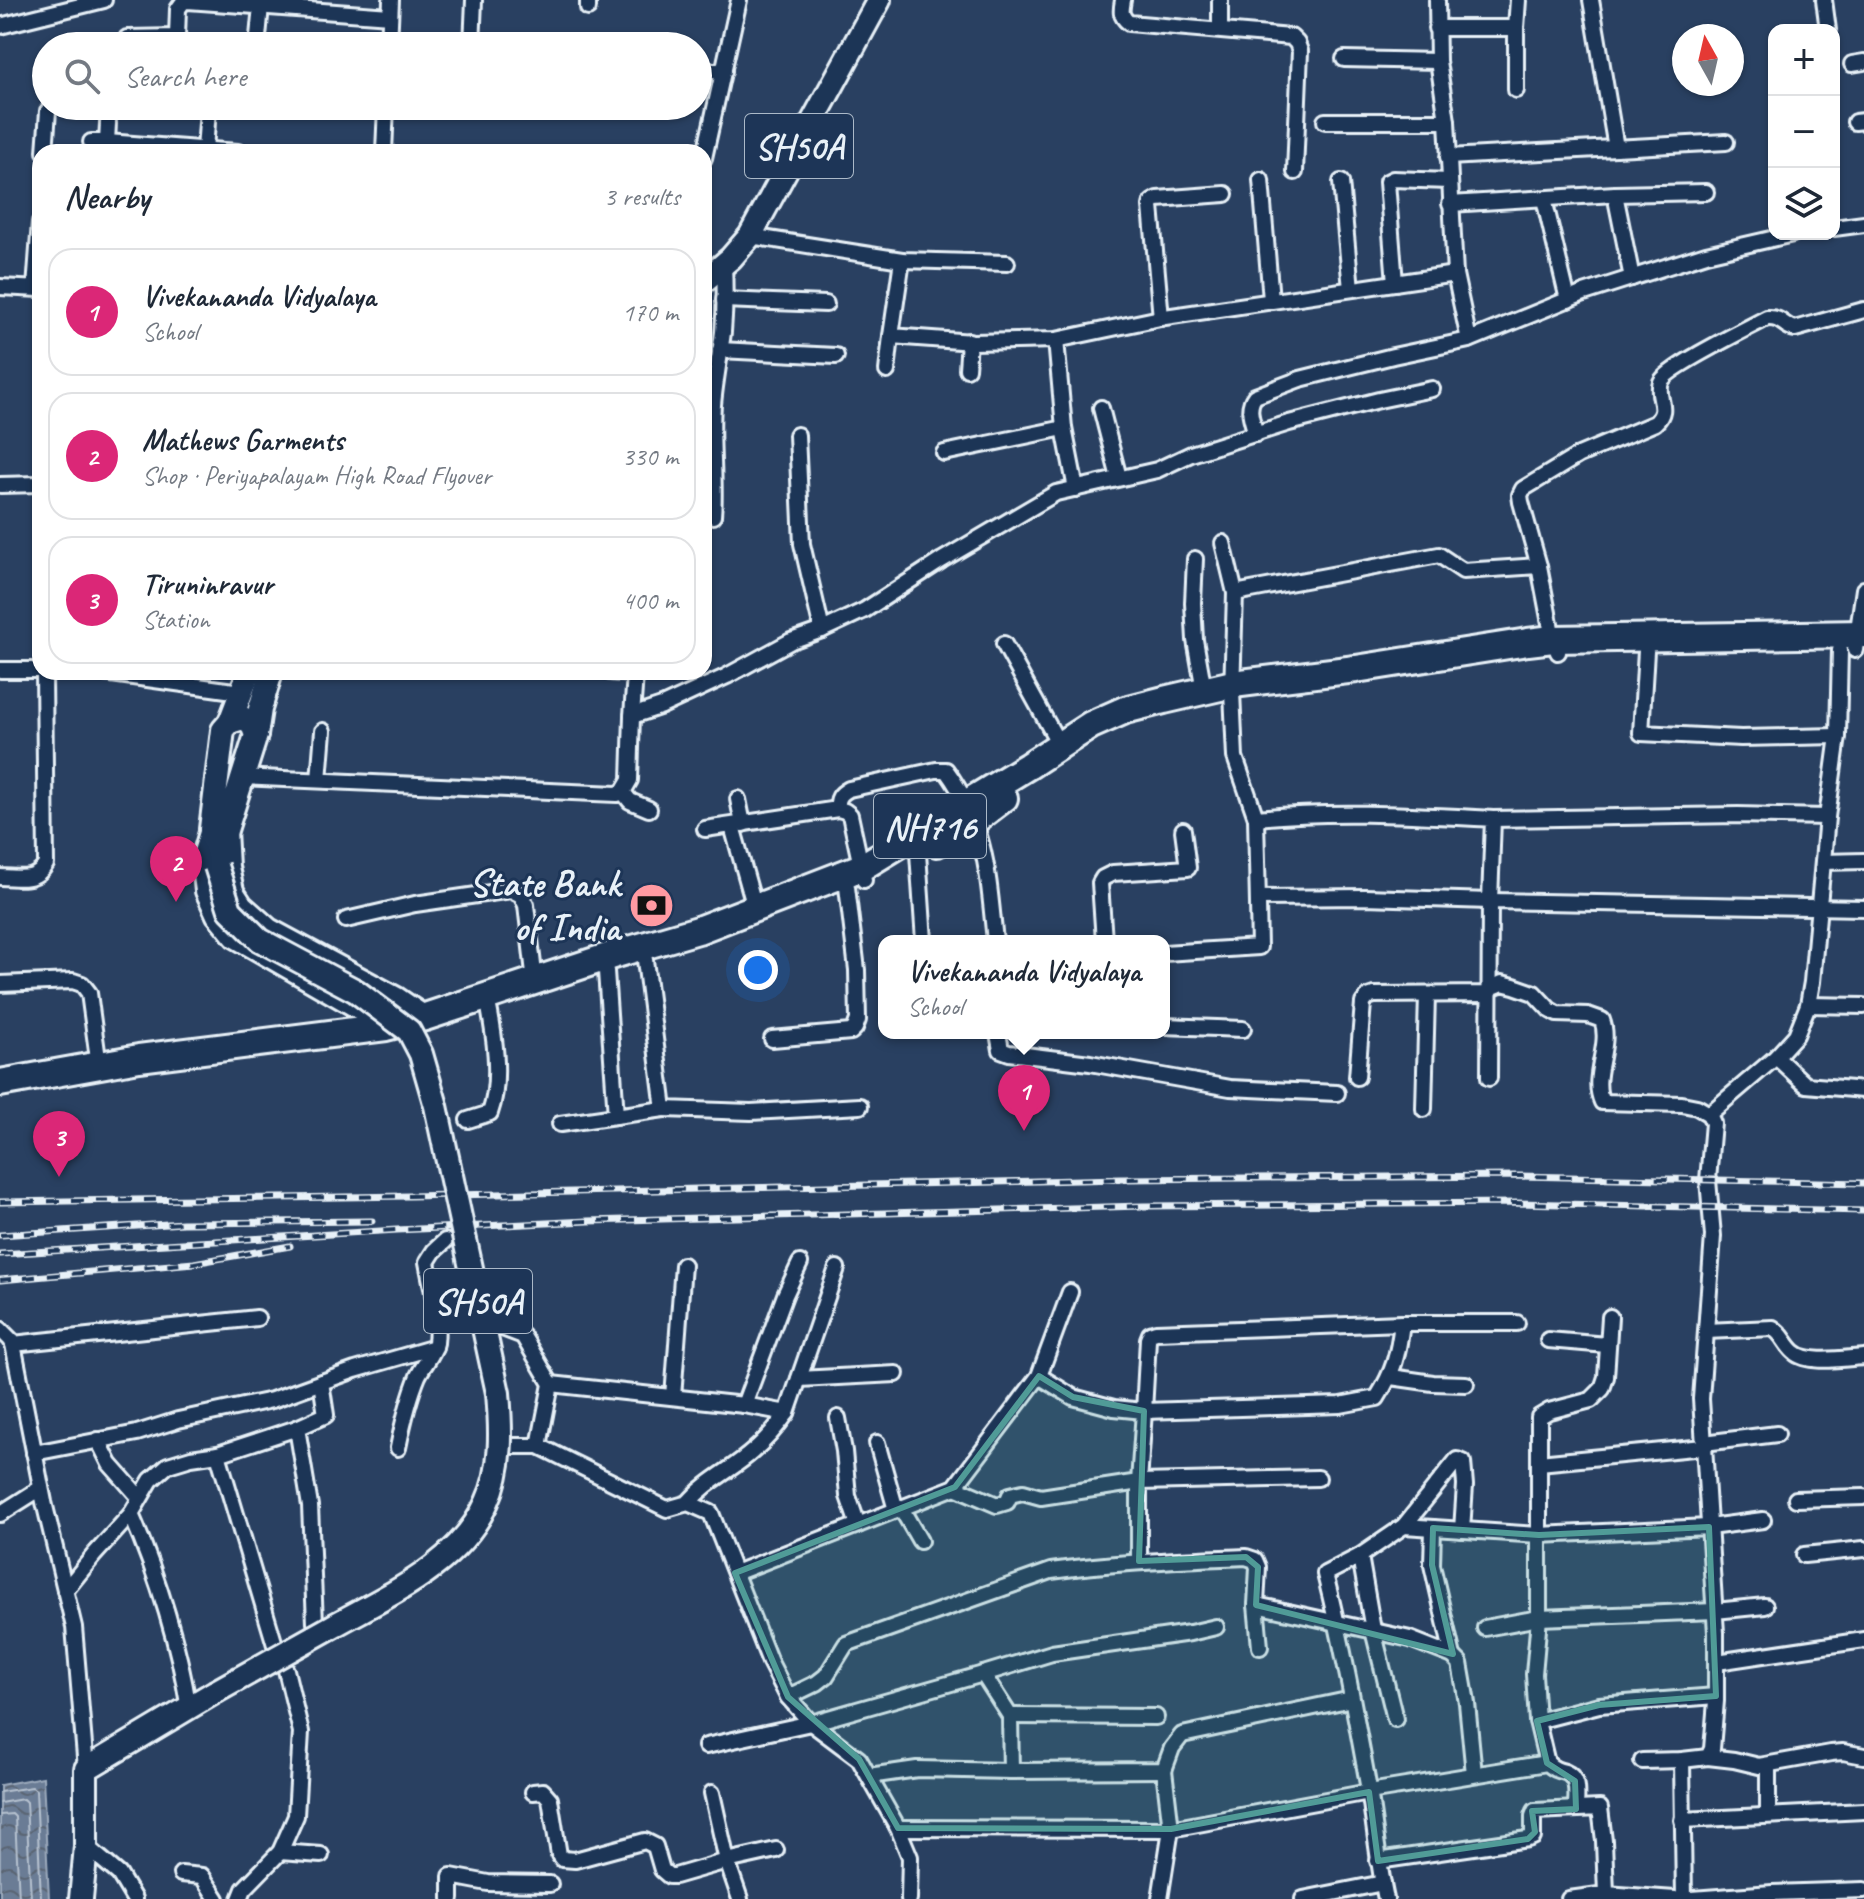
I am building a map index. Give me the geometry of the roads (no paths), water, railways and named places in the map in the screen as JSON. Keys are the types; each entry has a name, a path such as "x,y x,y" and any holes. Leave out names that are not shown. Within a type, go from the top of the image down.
{"highway":[{"name":"NH716","path":"1556,646 1646,651 1808,652 1856,644"},
{"name":"NH716","path":"0,1093 104,1074 335,1047 398,1035 616,954 858,878 1058,759 1126,723 1233,693 1478,648 1856,644"},
{"name":"NH716","path":"0,1083 139,1058 389,1026 645,960 918,853 1091,725 1125,710 1204,690 1233,693"}],"main road":[{"name":"SH50A","path":"712,274 750,236 879,0"},
{"path":"218,830 242,777 269,680"},
{"path":"218,830 223,730 230,722 245,682"},
{"path":"230,722 243,718 251,722 256,735"},
{"name":"SH50A","path":"86,1769 215,1692 421,1577 474,1527 489,1500 498,1466 501,1429 495,1379 436,1106 421,1054 409,1031 356,991 260,940 230,910 216,859 218,830"},
{"path":"81,1899 86,1846 86,1769"}],"street":[{"path":"0,26 104,0"},
{"path":"389,32 391,0"},
{"path":"473,32 474,0"},
{"path":"707,144 739,0"},
{"path":"1123,0 1121,12 1129,23 1291,37 1300,51 1295,172"},
{"path":"1220,0 1220,30"},
{"path":"1437,0 1438,61 1447,121 1455,274 1469,340"},
{"path":"1516,90 1518,0"},
{"path":"1591,0 1616,148"},
{"path":"1824,0 1827,24"},
{"path":"179,32 178,9 183,2 193,1 390,16"},
{"path":"258,32 261,6"},
{"path":"1436,28 1516,28"},
{"path":"1344,59 1438,61"},
{"path":"712,71 724,71"},
{"path":"46,144 47,120"},
{"path":"205,144 207,120"},
{"path":"384,144 385,120"},
{"path":"1325,121 1447,121"},
{"path":"106,144 108,123"},
{"path":"91,142 97,144"},
{"path":"1448,157 1726,142"},
{"path":"1395,283 1387,182 1393,179 1449,181"},
{"path":"1261,180 1271,300"},
{"path":"1341,182 1351,289"},
{"path":"1450,204 1706,192"},
{"path":"1161,318 1152,202 1157,199 1225,194"},
{"path":"1615,194 1632,278"},
{"path":"1544,199 1568,300"},
{"path":"1840,228 1863,228"},
{"path":"750,236 902,260 1007,263"},
{"path":"1256,434 1249,408 1255,396 1300,379 1469,340 1632,278 1706,254 1768,240"},
{"path":"887,371 902,260"},
{"path":"712,408 720,350 724,264"},
{"path":"891,336 969,341 1056,340 1161,318 1455,274"},
{"path":"0,287 32,289"},
{"path":"724,300 826,304"},
{"path":"1556,646 1521,502 1523,489 1579,455 1655,423 1661,417 1663,408 1660,390 1664,377 1694,357 1767,318 1775,317 1795,329 1864,310"},
{"path":"1056,340 1064,428 1076,489"},
{"path":"967,369 969,341"},
{"path":"720,350 836,356"},
{"path":"632,716 675,700 791,641 865,610 942,560 1056,493 1157,470 1191,454 1256,434 1379,400 1432,389"},
{"path":"1101,408 1119,478"},
{"path":"944,453 1064,428"},
{"path":"797,435 802,544 822,630"},
{"path":"0,485 32,484"},
{"path":"712,484 713,516"},
{"path":"1170,953 1259,947 1256,818 1235,757 1235,593 1223,543"},
{"path":"1235,593 1439,555 1463,571 1539,566"},
{"path":"1195,559 1195,640 1204,690"},
{"path":"1709,1114 1776,1057 1796,1035 1808,1005 1827,817 1864,589"},
{"path":"1004,644 1060,746"},
{"path":"1646,651 1641,733 1741,738 1838,736"},
{"path":"0,670 32,671"},
{"path":"0,877 34,878 46,864 42,680"},
{"path":"215,680 245,682"},
{"path":"242,777 617,794 623,792 630,780 635,680"},
{"path":"319,780 323,731"},
{"path":"838,809 840,794 849,789 946,770 971,812 988,869 994,935"},
{"path":"623,792 630,801 649,809"},
{"path":"738,799 737,825 755,908"},
{"path":"705,829 838,809 850,815 858,878 858,1020 851,1032 772,1039"},
{"path":"1256,818 1302,813 1493,819 1738,815 1827,817"},
{"path":"1489,1078 1493,819"},
{"path":"218,830 233,891 242,905 269,929 397,998 425,1017"},
{"path":"218,830 202,859 206,891 217,915 235,937 389,1026"},
{"path":"1104,935 1100,883 1103,878 1113,873 1188,868 1183,830"},
{"path":"918,853 924,935"},
{"path":"1823,862 1864,861"},
{"path":"346,920 415,904 511,890 521,895 526,905 535,982"},
{"path":"1258,898 1365,897 1864,908"},
{"path":"645,960 664,1109"},
{"path":"606,971 616,1116"},
{"path":"0,984 73,981 82,984 89,993 99,1066"},
{"path":"1488,994 1493,987 1502,983 1534,993 1557,1014 1588,1015 1602,1020 1605,1028 1599,1078 1602,1102 1682,1104 1709,1114 1713,1123 1708,1180 1713,1236 1701,1399 1717,1662 1712,1749 1708,1757"},
{"path":"1357,1077 1363,1003 1368,997 1488,994"},
{"path":"1424,1109 1427,995"},
{"path":"468,1120 490,1113 495,1099 497,1083 488,1002"},
{"path":"1808,1005 1864,1006"},
{"path":"1170,1026 1243,1029"},
{"path":"999,1039 1001,1050 1009,1053 1090,1063 1230,1088 1337,1093"},
{"path":"1776,1057 1806,1085 1864,1090"},
{"path":"560,1124 664,1109 751,1112 860,1106"},
{"path":"398,1448 409,1401 420,1372 435,1347 437,1315 427,1262 445,1241"},
{"path":"744,1405 800,1263"},
{"path":"673,1397 683,1265"},
{"path":"514,1446 539,1446 667,1509 688,1503 699,1490 751,1453 787,1413 837,1268"},
{"path":"735,1573 955,1487 1039,1376 1070,1292"},
{"path":"1576,1809 1575,1781 1547,1763 1537,1721 1534,1674 1539,1618 1539,1417 1549,1411 1583,1402 1602,1389 1606,1377 1610,1317"},
{"path":"13,1344 257,1318"},
{"path":"1039,1376 1073,1397 1114,1408 1144,1411 1340,1405 1377,1398 1391,1377 1402,1323"},
{"path":"1139,1561 1139,1482 1150,1334 1402,1323 1517,1323"},
{"path":"497,1326 523,1336 551,1384 539,1446"},
{"path":"1706,1331 1773,1328 1799,1356 1810,1359 1864,1357"},
{"path":"0,1329 13,1344 41,1488 74,1627 86,1769"},
{"path":"1548,1340 1607,1345"},
{"path":"34,1453 137,1433 178,1420 272,1400 435,1347"},
{"path":"799,1379 896,1374"},
{"path":"1391,1377 1466,1384"},
{"path":"65,1591 131,1514 151,1480 168,1465 218,1454 326,1415 321,1382"},
{"path":"551,1384 744,1405 787,1413"},
{"path":"838,1418 848,1496 858,1525"},
{"path":"297,1428 310,1506 315,1623"},
{"path":"1539,1463 1777,1434"},
{"path":"98,1440 117,1474 140,1498"},
{"path":"877,1443 899,1509 920,1541"},
{"path":"218,1454 275,1645"},
{"path":"1386,1899 1352,1699 1325,1574 1360,1556 1404,1526 1457,1460 1463,1462 1465,1485 1462,1530"},
{"path":"955,1487 997,1505 1007,1502 1010,1495 1023,1492 1041,1497 1139,1482 1318,1478"},
{"path":"0,1514 41,1488"},
{"path":"1796,1499 1864,1497"},
{"path":"688,1503 711,1513 770,1662 788,1697 811,1723 859,1759 898,1828 910,1857 905,1898"},
{"path":"131,1514 164,1600 183,1669 189,1709"},
{"path":"1404,1526 1539,1535 1709,1527 1763,1520"},
{"path":"1433,1528 1432,1565 1453,1656"},
{"path":"1804,1555 1864,1549"},
{"path":"1360,1556 1373,1630 1395,1719"},
{"path":"788,1697 826,1676 846,1644 1051,1571 1139,1561 1246,1557 1255,1560 1258,1567 1256,1605 1260,1647"},
{"path":"1256,1605 1410,1639 1453,1656 1460,1663 1474,1774"},
{"path":"1485,1628 1539,1618 1765,1606"},
{"path":"706,1746 811,1723 1052,1653 1216,1627"},
{"path":"1717,1662 1864,1640"},
{"path":"240,1899 244,1889 280,1852 296,1816 301,1732 286,1670"},
{"path":"983,1674 1010,1716 1011,1771"},
{"path":"1537,1721 1599,1705 1716,1696"},
{"path":"1160,1899 1171,1829 1164,1770 1172,1748 1182,1735 1352,1699"},
{"path":"1010,1716 1156,1717"},
{"path":"1642,1761 1708,1757 1768,1766 1831,1753 1864,1756"},
{"path":"1682,1760 1684,1899"},
{"path":"898,1828 1171,1829 1547,1763"},
{"path":"1768,1766 1768,1815"},
{"path":"869,1776 917,1769 1164,1770"},
{"path":"533,1792 543,1791 550,1799 562,1859 575,1860 645,1841 655,1846 662,1870 669,1876 675,1876 776,1850"},
{"path":"712,1793 727,1861 740,1899"},
{"path":"1378,1861 1528,1839 1535,1832 1535,1811 1600,1808 1606,1897"},
{"path":"1682,1820 1864,1811"},
{"path":"86,1846 119,1874 134,1899"},
{"path":"280,1852 321,1855"},
{"path":"181,1874 202,1876 217,1899"},
{"path":"451,1899 451,1876 488,1883 550,1884"},
{"path":"1303,1899 1383,1883"},
{"path":"1692,1899 1864,1890"},
{"path":"1569,1899 1675,1899"}],"water":[{"path":"43,1777 49,1899 0,1899 0,1785"}],"railway":[{"path":"0,1202 410,1196 1121,1179 1518,1176 1864,1183"},
{"path":"0,1254 588,1221 1143,1206 1517,1203 1864,1211"},
{"path":"0,1235 183,1223 372,1221"},
{"path":"0,1280 194,1263 290,1246"}],"place":[{"name":"Mathews Garments","path":"176,902"},
{"name":"State Bank of India","path":"651,905"},
{"name":"Vivekananda Vidyalaya","path":"1024,1131"},
{"name":"Tiruninravur","path":"59,1177"}]}
